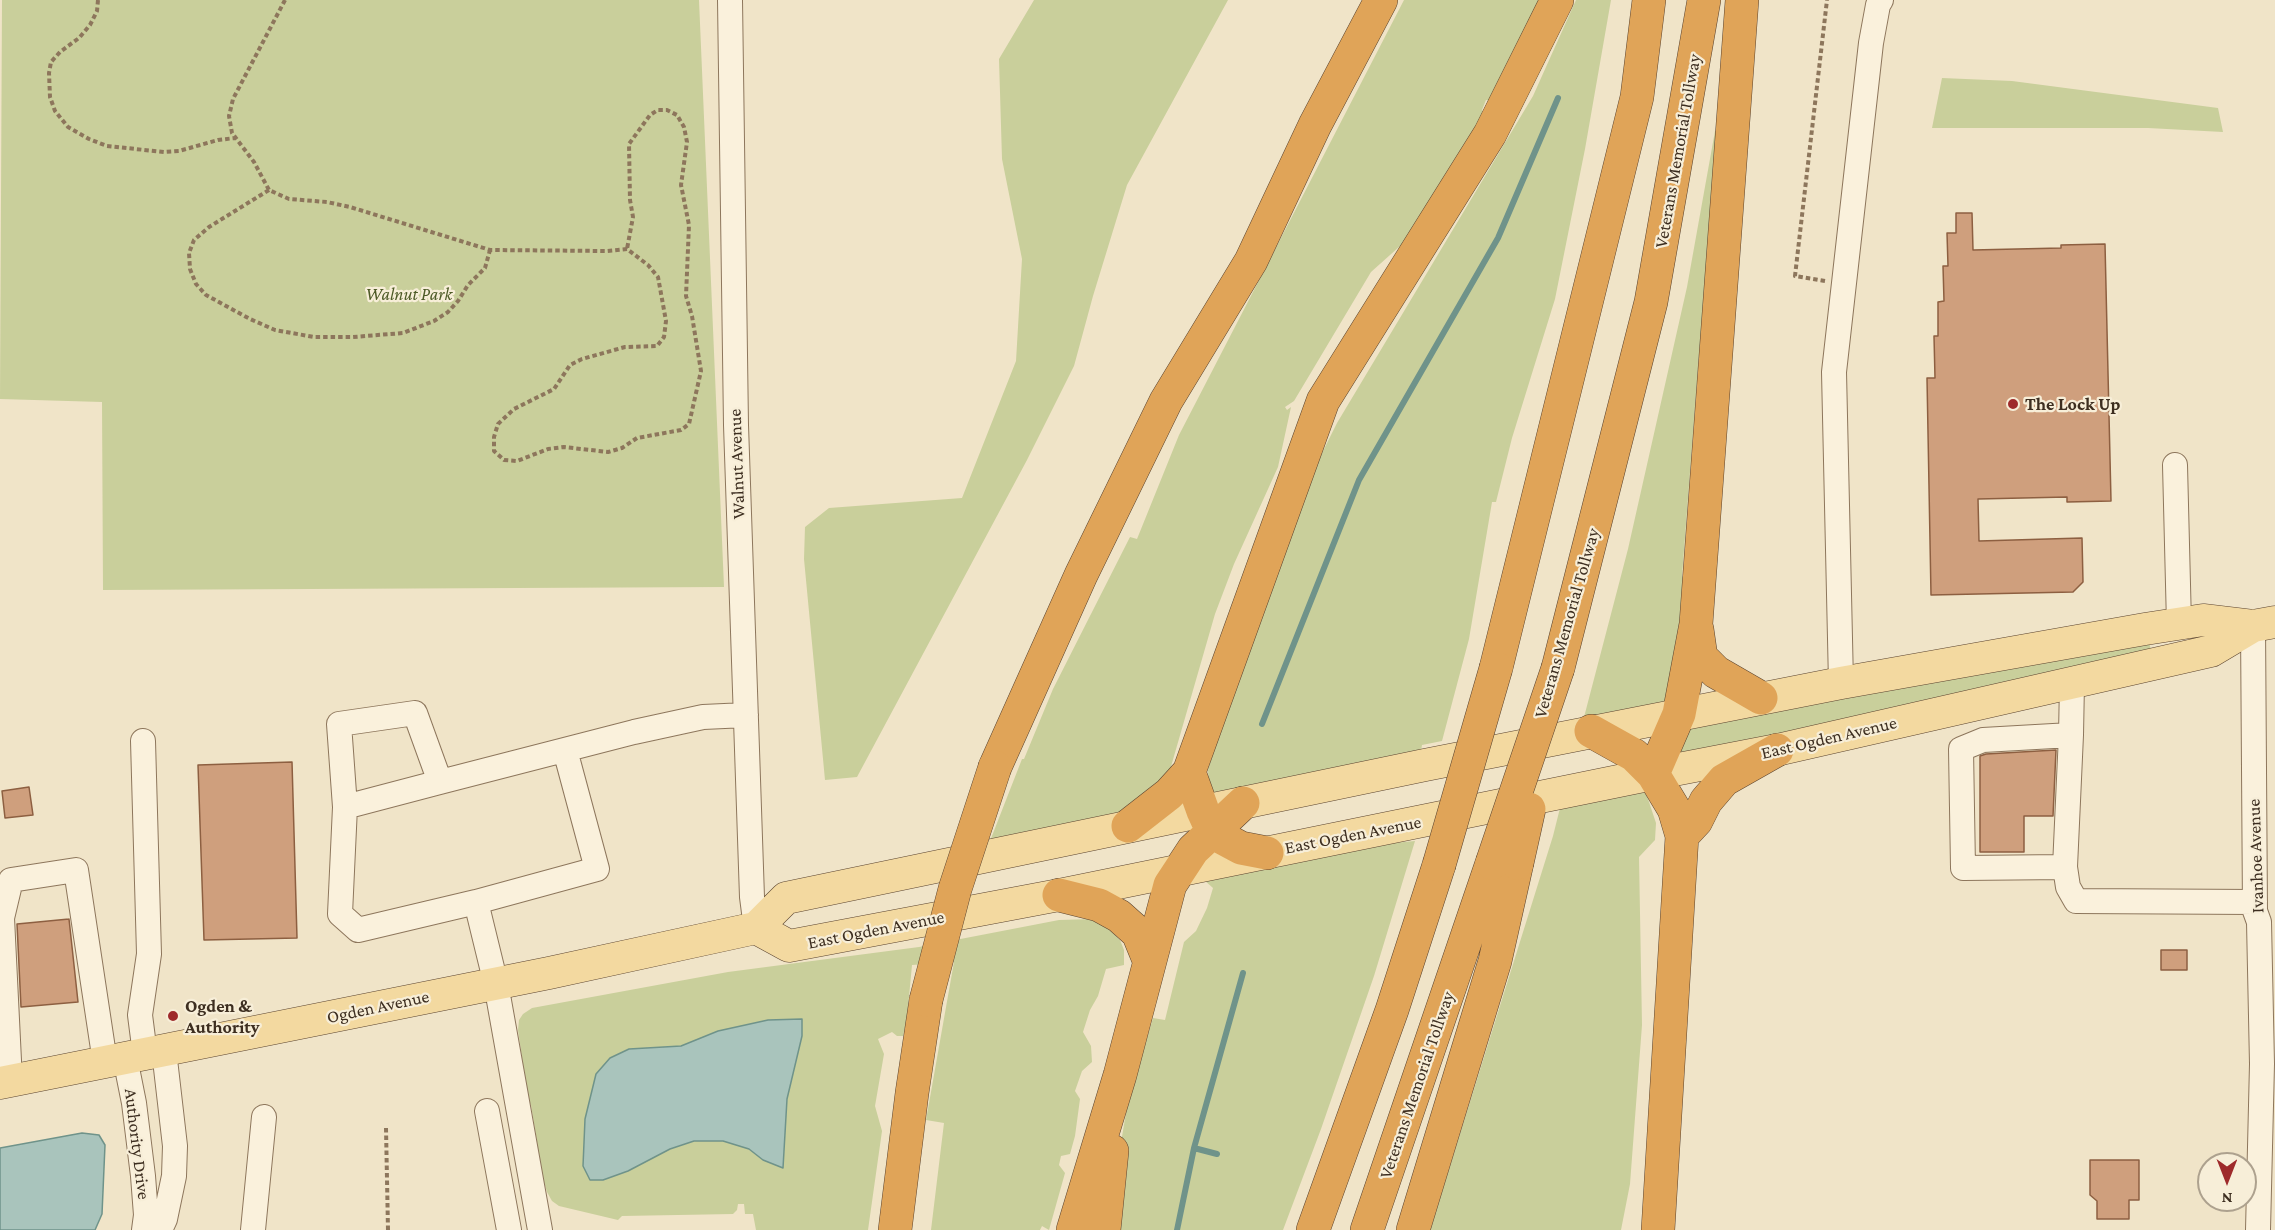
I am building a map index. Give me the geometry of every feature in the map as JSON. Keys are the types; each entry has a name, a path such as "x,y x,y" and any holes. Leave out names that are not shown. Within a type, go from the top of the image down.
{"highway":[{"path":"896,1230 912,1093 926,1000 955,889 995,767 1080,575 1166,401 1251,261 1316,125 1381,0"},
{"path":"1128,826 1169,794 1189,772 1323,401 1490,134 1557,0"},
{"path":"1312,1230 1392,1010 1439,865 1496,668 1637,97 1649,0"},
{"name":"Veterans Memorial Tollway","path":"1367,1230 1505,863 1558,668 1652,302 1704,0"},
{"path":"1653,774 1679,714 1696,624 1742,0"},
{"path":"1696,624 1701,657 1716,672 1761,698"},
{"path":"1591,731 1634,756 1653,774 1674,809 1682,836 1658,1230"},
{"path":"1682,836 1696,821 1706,801 1724,780 1777,750"},
{"path":"1189,772 1208,822 1241,848 1267,853"},
{"path":"1073,1230 1120,1075 1170,885 1208,822 1243,803"},
{"path":"1413,1230 1495,961 1505,863"},
{"path":"1059,895 1099,905 1119,916 1138,933 1149,960"},
{"path":"1104,1230 1120,1075"},
{"path":"1642,1230 1663,1138"}],"main road":[{"path":"1243,803 1591,731 1841,683 2203,620 2264,624"},
{"name":"East Ogden Avenue","path":"756,928 789,946 1059,895 1777,750 2211,651 2264,624"},
{"path":"756,928 786,898 1128,826 1208,822"},
{"name":"Ogden Avenue","path":"5,1082 496,984 756,928"}],"street":[{"name":"Walnut Avenue","path":"730,0 736,425 752,897 756,928"},
{"path":"1841,683 1834,372 1871,43 1881,0"},
{"path":"2175,465 2179,624"},
{"name":"Ivanhoe Avenue","path":"2258,1230 2262,1064 2259,922 2255,902 2264,762 2264,624"},
{"path":"2072,683 2065,867 2068,887 2076,901 2255,902"},
{"path":"440,782 415,713 339,724 345,807 340,914 358,930 476,902 597,869 565,750"},
{"path":"345,807 703,717 746,715"},
{"path":"2065,867 1963,868 1961,749 1983,740 2071,735"},
{"path":"135,1056 149,954 143,741"},
{"path":"5,1082 3,918 11,880 76,870 135,1056"},
{"path":"476,902 496,984 540,1230"},
{"name":"Authority Drive","path":"135,1056 134,1103 147,1215 144,1230"},
{"name":"Authority Drive","path":"135,1056 175,1146 174,1176 165,1220 160,1230"},
{"path":"487,1111 508,1230"},
{"path":"254,1230 264,1117"}],"path":[{"path":"98,0 97,10 90,25 79,38 51,62 50,97 55,111 68,127 107,146 164,152 179,152 218,140 235,138"},
{"path":"285,0 233,99 229,117 235,138 254,162 268,190 289,199 327,202 350,207 490,250 627,249 648,265 658,277 666,321 664,337 657,346 625,347 582,359 570,365 554,389 514,409 498,424 494,437 494,451 504,460 517,461 548,449 564,447 608,452 622,448 637,438 681,430 689,424 701,370 692,316 686,296 689,225 681,185 687,142 684,127 676,115 667,110 658,110 650,115 629,144 630,200 633,217 627,249"},
{"path":"1827,0 1795,276 1844,284"},
{"path":"268,190 209,227 194,240 189,253 190,269 196,284 206,295 275,330 314,337 402,333 434,321 448,312 468,285 485,268 490,250"},
{"path":"386,1128 388,1230"}],"green space":[{"name":"Walnut Park","path":"2,0 699,0 724,587 103,590 102,402 0,399"},
{"path":"1034,0 1228,0 1127,185 1074,366 1027,460 857,777 825,780 804,559 805,527 829,508 962,498 1016,361 1022,259 1002,159 999,59"},
{"path":"1404,0 1543,0 1496,101 1486,100 1482,110 1486,117 1418,230 1371,272 1294,401 1285,407 1287,410 1291,407 1278,467 1234,564 1215,614 1170,770 1161,790 1116,815 990,841 1022,759 1024,759 1053,689 1130,537 1137,539 1179,435"},
{"path":"1576,0 1611,0 1585,149 1555,299 1512,438 1496,502 1492,502 1469,639 1442,741 1422,745 1421,751 1215,795 1209,788 1208,770 1295,507 1337,423 1533,96"},
{"path":"1942,78 2012,81 2218,108 2223,132 2148,128 1932,128"},
{"path":"1722,130 1699,355 1682,576 1685,580 1671,702 1583,721 1628,549 1687,287 1715,131"},
{"path":"2149,640 2151,651 1666,760 1687,724"},
{"path":"1642,790 1647,796 1656,823 1655,840 1639,857 1642,1025 1630,1184 1621,1230 1430,1230 1561,804"},
{"path":"1415,841 1374,976 1283,1230 1109,1230 1113,1190 1128,1101 1153,1018 1165,1020 1184,942 1196,931 1207,908 1213,888 1204,880 1371,845"},
{"path":"1094,919 1108,928 1120,940 1124,950 1124,965 1106,969 1083,1032 1091,1046 1092,1062 1082,1071 1075,1091 1080,1099 1075,1136 1070,1154 1061,1156 1059,1165 1065,1173 1049,1230 1042,1226 1040,1230 931,1230 944,1123 926,1120 954,962 912,965 903,1036 897,1036 892,1032 878,1039 884,1054 875,1106 882,1131 868,1230 756,1230 753,1214 745,1214 744,1204 738,1204 733,1214 622,1216 618,1220 559,1206 552,1201 547,1192 531,1105 528,1100 518,1030 519,1020 532,1008 728,972 919,947 1059,920","holes":["802,1019 802,1036 787,1099 783,1167 763,1160 749,1149 723,1141 694,1141 670,1149 628,1171 629,1049 681,1046 718,1031 768,1020"]}],"water":[{"path":"802,1019 802,1036 787,1099 783,1168 763,1160 749,1149 723,1141 694,1141 670,1149 628,1171 603,1180 590,1180 583,1166 585,1119 596,1074 610,1058 629,1049 681,1046 718,1031 768,1020"},
{"path":"82,1133 99,1135 105,1145 102,1214 95,1230 0,1230 0,1148"}],"building":[{"path":"1956,213 1972,213 1973,250 2061,248 2061,245 2105,244 2111,501 2067,502 2067,497 1978,499 1979,541 2082,538 2083,582 2073,592 1931,595 1927,378 1935,378 1934,336 1938,336 1938,302 1944,301 1943,266 1948,266 1947,233 1956,233"},
{"path":"2056,750 2053,816 2024,816 2024,852 1980,852 1980,756"},
{"path":"292,762 297,938 204,940 198,765"},
{"path":"29,787 33,815 5,818 2,791"},
{"path":"69,919 78,1002 21,1007 17,924"},
{"path":"2161,950 2187,950 2187,970 2161,970"},
{"path":"2090,1160 2139,1160 2139,1200 2129,1200 2129,1219 2097,1219 2097,1201 2090,1195"}],"waterway":[{"path":"1262,724 1359,480 1498,238 1558,98"},
{"path":"1177,1230 1194,1148 1243,973"},
{"path":"1194,1148 1217,1154"}],"place":[{"name":"The Lock Up","path":"2013,404"},
{"name":"Ogden & Authority","path":"173,1016"}]}
